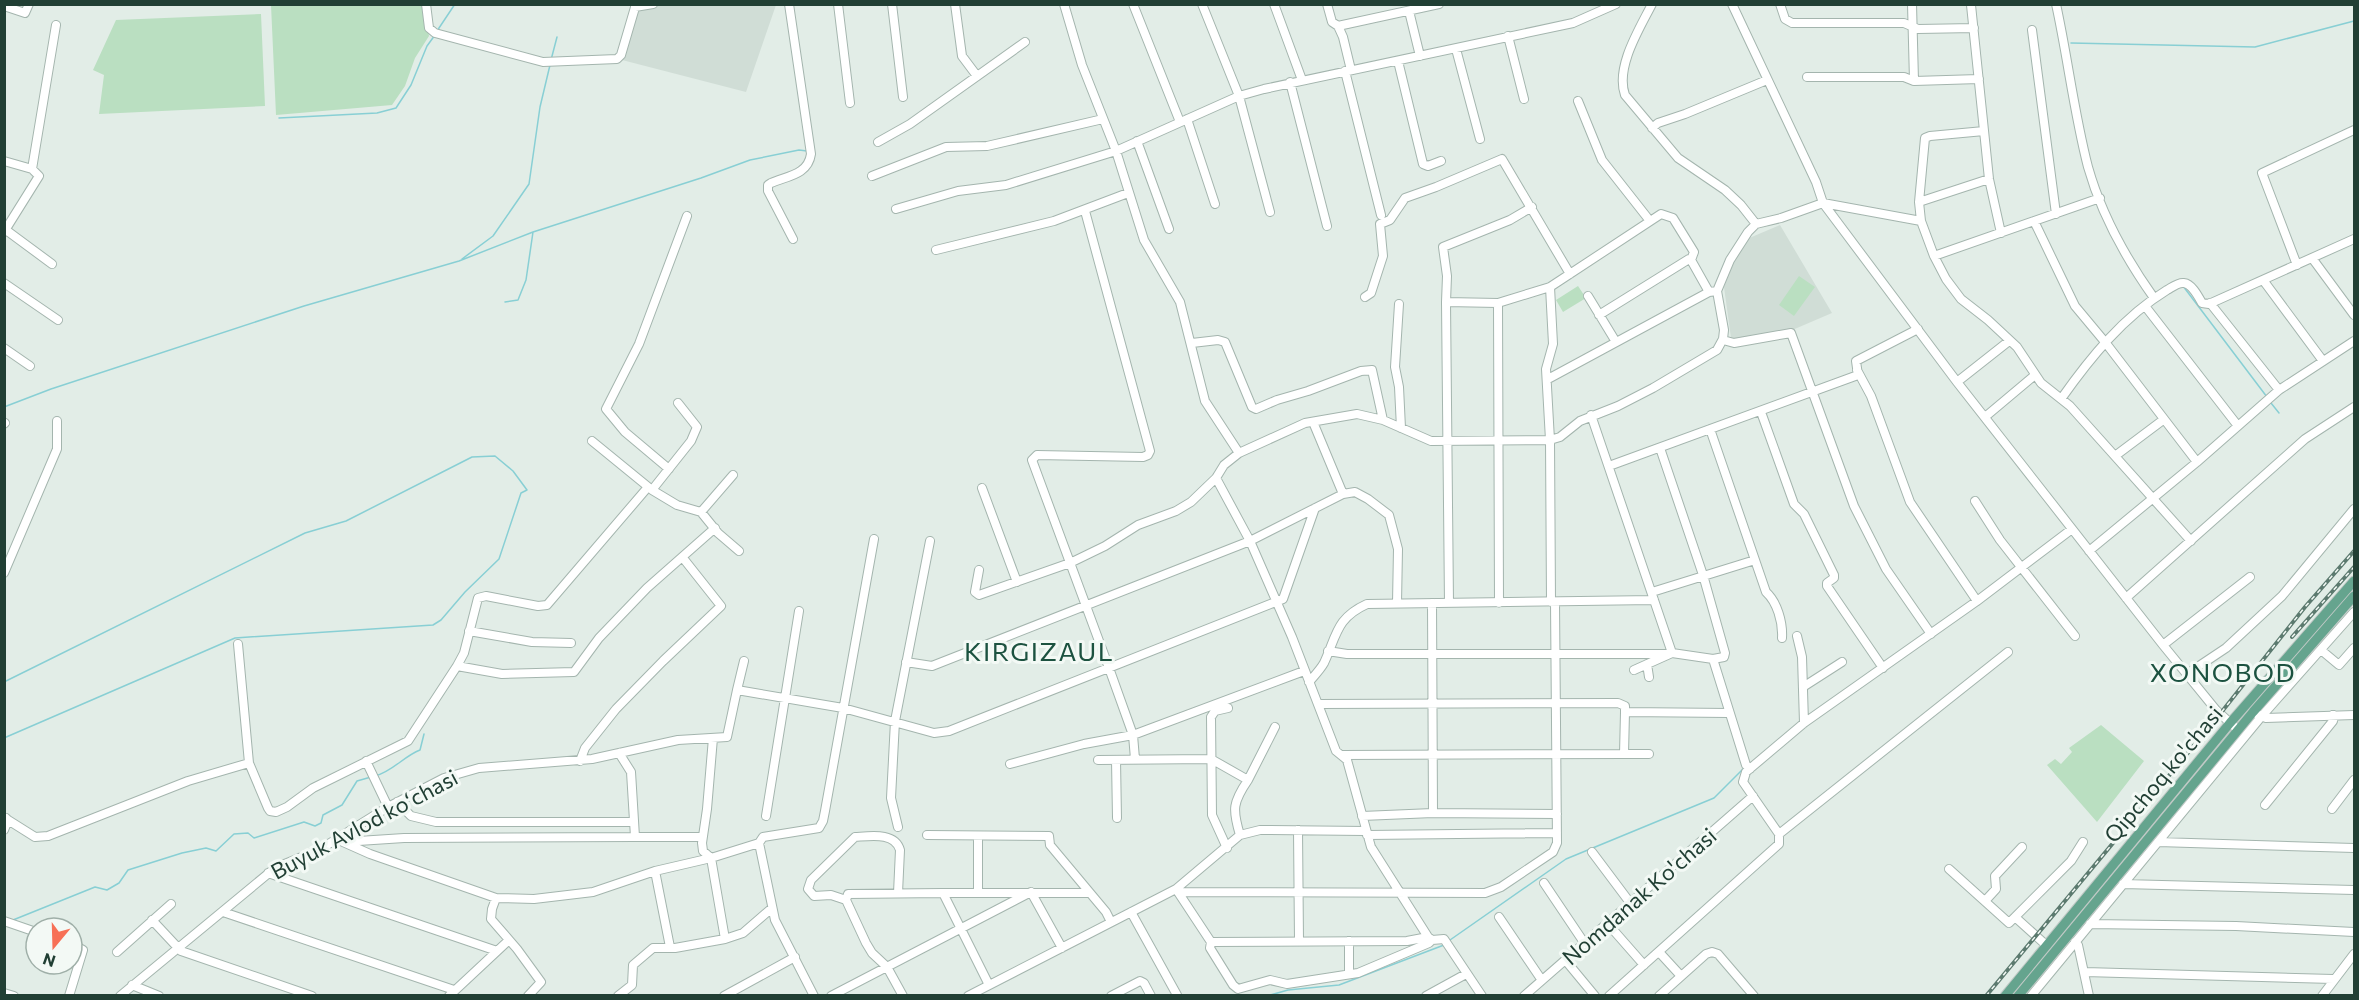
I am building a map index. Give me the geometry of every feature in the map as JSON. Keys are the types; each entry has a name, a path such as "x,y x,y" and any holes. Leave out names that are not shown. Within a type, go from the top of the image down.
{"main road":[{"name":"Qipchoq ko'chasi","path":"2004,996 2355,581"},
{"name":"Qipchoq ko'chasi","path":"2018,996 2234,726 2257,715 2355,596"}],"street":[{"path":"4,6 25,13 29,4"},
{"path":"426,4 429,28 435,33 552,63 617,59 621,55 635,6 653,4"},
{"path":"789,4 811,154 806,168 800,173 771,183 768,185 768,191 793,239"},
{"path":"837,4 850,103"},
{"path":"892,4 903,97"},
{"path":"955,4 962,56 977,76"},
{"path":"1064,4 1082,65 1116,151 1144,240 1180,302 1205,402 1239,453"},
{"path":"1133,4 1183,121 1215,204"},
{"path":"1203,4 1239,96 1270,212"},
{"path":"1274,4 1302,80"},
{"path":"1327,4 1332,22 1338,26 1343,37 1348,70 1381,215"},
{"path":"896,209 958,191 1006,186 1116,151 1239,96 1290,82 1456,49 1573,22 1616,4"},
{"path":"1652,4 1636,33 1627,60 1623,84 1625,95 1678,158 1707,176 1733,197 1756,224"},
{"path":"1732,4 1816,182 1823,203 1957,382 2089,551 2216,710 2234,726"},
{"path":"1780,4 1785,19 1789,23 1904,23 1911,28 1974,28"},
{"path":"1912,4 1914,81"},
{"path":"2056,4 2071,91 2089,168 2100,198 2128,255 2154,298"},
{"path":"1338,26 1438,5"},
{"path":"1971,5 1989,179 2001,233"},
{"path":"1409,11 1420,56"},
{"path":"32,169 56,25"},
{"path":"2032,30 2056,214"},
{"path":"1508,36 1524,99"},
{"path":"878,142 910,124 1025,42"},
{"path":"1456,49 1480,139"},
{"path":"1398,61 1423,164 1428,166 1441,161"},
{"path":"1807,77 1904,77 1914,81 1979,79"},
{"path":"1652,128 1658,123 1767,80"},
{"path":"1290,82 1327,226"},
{"path":"1578,101 1602,160 1650,221"},
{"path":"872,176 946,147 987,146 1103,119"},
{"path":"1984,130 1925,138 1919,202 1921,221 1934,256 1960,299 1989,321 2017,348 2041,383 2070,406 2191,540"},
{"path":"2297,265 2262,173 2355,130"},
{"path":"1137,141 1169,229"},
{"path":"1365,297 1371,293 1383,256 1380,224 1390,220 1405,198 1502,159 1570,274"},
{"path":"4,161 32,169 38,174 38,180 5,231 52,264"},
{"path":"1919,202 1989,179"},
{"path":"936,250 1054,221 1086,211 1128,193"},
{"path":"1934,256 2100,198"},
{"path":"1548,379 1713,291 1730,260 1748,232 1756,224 1823,203 1921,221"},
{"path":"1449,603 1447,276 1443,246 1510,220 1531,207"},
{"path":"1086,211 1150,451 1143,457 1037,455 1033,459 1132,735 1135,759"},
{"path":"1446,302 1498,303 1550,287 1661,214 1673,218 1694,252 1691,260"},
{"path":"669,469 626,432 606,409 639,344 687,216"},
{"path":"2034,221 2075,306 2197,462"},
{"path":"2061,399 2105,342 2154,298 2184,282 2206,305 2355,239"},
{"path":"2312,258 2355,315"},
{"path":"1599,315 1685,260 1691,260"},
{"path":"979,570 975,592 977,595 1070,563 1105,546 1138,525 1176,511 1191,502 1216,478 1224,465 1251,446 1313,422 1357,414 1383,420 1426,440 1550,441 1560,437 1580,421 1618,406 1653,388 1717,350 1723,340 1724,330 1713,291 1691,260"},
{"path":"2263,280 2323,361"},
{"path":"4,283 58,320"},
{"path":"1177,891 1493,892 1553,852 1557,843 1557,755 1550,441 1546,363 1553,344 1550,287"},
{"path":"1588,296 1616,342"},
{"path":"1498,303 1499,603"},
{"path":"2210,303 2279,390"},
{"path":"1399,304 1395,367 1399,387 1401,428"},
{"path":"2145,306 2238,426"},
{"path":"1609,466 1858,375 1856,361 1918,329"},
{"path":"1723,340 1734,343 1791,333 1854,506 1886,569 1931,634"},
{"path":"1192,343 1218,340 1225,342 1252,407 1256,409 1361,371 1372,370 1383,420"},
{"path":"1957,382 2009,341"},
{"path":"2089,551 2197,462 2279,390 2355,341"},
{"path":"4,348 30,366"},
{"path":"1857,369 1871,396 1910,502 1977,601"},
{"path":"1986,417 2035,375"},
{"path":"238,644 249,763 268,808 273,812 287,807 313,788 408,741 464,653 476,601 482,596 538,606 547,605 636,500 669,469 691,441 697,427 678,403"},
{"path":"2126,598 2305,440 2355,406"},
{"path":"1761,412 1794,504 1804,514 1834,575 1827,586 1883,668"},
{"path":"1592,415 1670,653"},
{"path":"2115,456 2163,420"},
{"path":"4,573 57,449 57,421"},
{"path":"1313,422 1342,494"},
{"path":"1710,429 1766,592 1773,597 1780,620 1782,638"},
{"path":"592,441 648,490 676,505 701,512 739,551"},
{"path":"1328,651 1347,654 1670,653 1713,659 1724,657 1725,653 1703,575 1660,448"},
{"path":"701,512 733,475"},
{"path":"1216,478 1250,541 1336,751 1347,760 1366,833 1398,891 1430,939"},
{"path":"982,488 1017,582"},
{"path":"906,662 932,666 1250,541 1342,494 1355,492 1389,515 1398,549 1397,603"},
{"path":"1975,501 2020,568 2075,636"},
{"path":"737,690 843,708 929,732 945,732 1277,603 1286,595 1315,508"},
{"path":"2187,674 2226,648 2275,602 2355,509"},
{"path":"457,666 502,674 574,672 599,638 647,588 715,528"},
{"path":"1609,996 1777,847 1780,841 1779,834 1743,782 1744,776 1750,769 1804,723 1977,601 2072,529"},
{"path":"339,842 496,898 534,899 593,892 655,871 711,858 759,843 763,837 819,828 823,821 874,539"},
{"path":"898,827 891,798 895,721 930,541"},
{"path":"580,761 585,748 616,709 721,606 683,558"},
{"path":"1309,682 1323,666 1338,627 1359,608 1367,604 1553,602 1653,596 1703,575 1755,560"},
{"path":"2163,645 2250,577"},
{"path":"1432,603 1433,813"},
{"path":"766,816 799,611"},
{"path":"2031,996 2158,842 2257,715 2355,612"},
{"path":"469,631 532,642 571,643"},
{"path":"1797,636 1802,657 1804,723"},
{"path":"2321,650 2339,665 2351,656 2355,648"},
{"path":"1779,834 2008,652"},
{"path":"1634,670 1670,653"},
{"path":"1713,659 1746,765 1750,769"},
{"path":"725,939 711,858 703,851 702,837 707,809 713,738 727,737 744,661"},
{"path":"1803,687 1842,662"},
{"path":"1647,664 1649,677"},
{"path":"1010,764 1061,750 1132,735 1304,671"},
{"path":"1318,704 1622,704 1625,712 1624,754"},
{"path":"1227,848 1212,815 1211,717 1215,711 1228,708"},
{"path":"1625,712 1729,713"},
{"path":"2257,715 2355,715"},
{"path":"2265,806 2333,721 2333,715"},
{"path":"1240,835 1234,815 1235,803 1275,727"},
{"name":"Buyuk Avlod koʻchasi","path":"120,996 275,868 339,842 388,807 444,778 469,770 580,761 678,740 713,738"},
{"path":"619,753 631,771 635,837"},
{"path":"1342,756 1649,754"},
{"path":"1098,760 1211,759 1248,780"},
{"path":"1116,760 1117,818"},
{"path":"366,761 388,807"},
{"path":"4,830 6,819 35,837 48,836 188,781 249,763"},
{"path":"2332,809 2355,780"},
{"name":"Nomdanak Ko'chasi","path":"1524,996 1753,796"},
{"path":"397,802 411,816 436,822 634,822"},
{"path":"1362,816 1433,813 1557,814"},
{"path":"973,994 1111,922 1177,891 1240,835 1260,830 1366,833 1557,833"},
{"path":"1298,830 1299,941"},
{"path":"927,836 1049,836 1050,845 1106,912 1111,922"},
{"path":"978,836 978,893"},
{"path":"339,842 404,838 702,837"},
{"path":"846,900 831,895 814,896 808,889 812,880 855,837 884,837 894,839 898,843 900,850 898,893"},
{"path":"2158,842 2355,848"},
{"path":"759,843 775,920 814,996"},
{"path":"1949,869 2009,923 2071,861 2083,843"},
{"path":"1985,901 1996,889 1995,876 2022,847"},
{"path":"1593,852 1631,904"},
{"path":"655,871 670,947"},
{"path":"268,873 498,951"},
{"path":"1544,883 1585,944"},
{"path":"2123,884 2355,891"},
{"path":"1177,891 1211,942 1210,948 1233,985 1239,989 1270,980 1287,984 1312,982 1358,973 1429,943 1430,939"},
{"path":"831,996 1031,892"},
{"path":"1031,892 1062,948"},
{"path":"903,996 887,967 872,953 866,943 846,900 850,893 1088,893"},
{"path":"943,893 989,985"},
{"path":"496,898 491,919 541,982 528,996"},
{"path":"117,952 171,904"},
{"path":"618,996 632,985 633,965 653,948 675,948 725,939 743,933 772,908"},
{"path":"223,912 451,993 508,941"},
{"path":"1131,912 1177,995"},
{"path":"1499,917 1541,980"},
{"path":"2015,917 2046,945"},
{"path":"152,920 181,951 312,996"},
{"path":"4,921 24,928"},
{"path":"1608,924 1644,965"},
{"path":"2090,924 2236,926 2355,932"},
{"path":"1211,942 1407,941 1442,938 1482,996"},
{"path":"1349,941 1349,974"},
{"path":"2075,942 2078,945 2089,996"},
{"path":"1659,952 1681,976"},
{"path":"1659,996 1706,954 1715,952 1754,996"},
{"path":"2322,996 2333,979 2355,954"},
{"path":"724,996 795,957"},
{"path":"1566,961 1595,996"},
{"path":"2085,972 2333,979"},
{"path":"1426,996 1466,974"},
{"path":"69,996 75,976"},
{"path":"1111,996 1140,981 1144,983 1151,996"},
{"path":"132,986 159,996"},
{"path":"4,993 14,996"}],"shaded area":[{"path":"669,4 776,5 746,92 622,60 637,9"},
{"path":"1780,225 1832,313 1790,331 1736,340 1731,338 1724,287 1734,262 1747,239"}],"green space":[{"path":"271,5 423,5 429,36 415,58 405,86 392,105 276,115"},
{"path":"261,14 265,106 99,114 104,75 93,70 116,20"},
{"path":"1799,276 1815,287 1794,316 1779,305"},
{"path":"1578,286 1586,298 1563,312 1556,300"},
{"path":"2101,725 2144,761 2097,822 2047,765 2055,759 2061,764 2072,752 2069,748"}],"waterway":[{"path":"437,31 455,4"},
{"path":"2071,43 2255,47 2354,21"},
{"path":"279,118 377,113 396,108 411,85 427,46 435,35"},
{"path":"551,60 557,37"},
{"path":"462,259 493,236 529,184 540,107 550,65"},
{"path":"4,407 51,389 304,306 459,261 533,232 750,160 799,150 807,151"},
{"path":"505,302 518,300 526,280 533,232"},
{"path":"2183,286 2267,397"},
{"path":"2271,403 2279,413"},
{"path":"4,682 305,533 346,521 472,457 495,456 513,471 527,490 521,493 499,559 465,592 441,620 433,625 235,638 4,738"},
{"path":"375,776 420,750 424,734"},
{"path":"1450,940 1566,859 1714,798 1743,769"},
{"path":"13,920 95,887 107,890 119,883 128,870 182,853 206,848 216,851 234,834 248,833 254,838 304,822 315,826 321,823 323,815 342,805 357,781 371,777"},
{"path":"1267,996 1288,990 1339,985 1444,945"}],"railway":[{"path":"1986,996 2216,719 2305,607 2354,551"},
{"path":"2292,637 2354,567"}],"district":[{"name":"KIRGIZAUL","path":"1039,650"},
{"name":"XONOBOD","path":"2223,671"}]}
